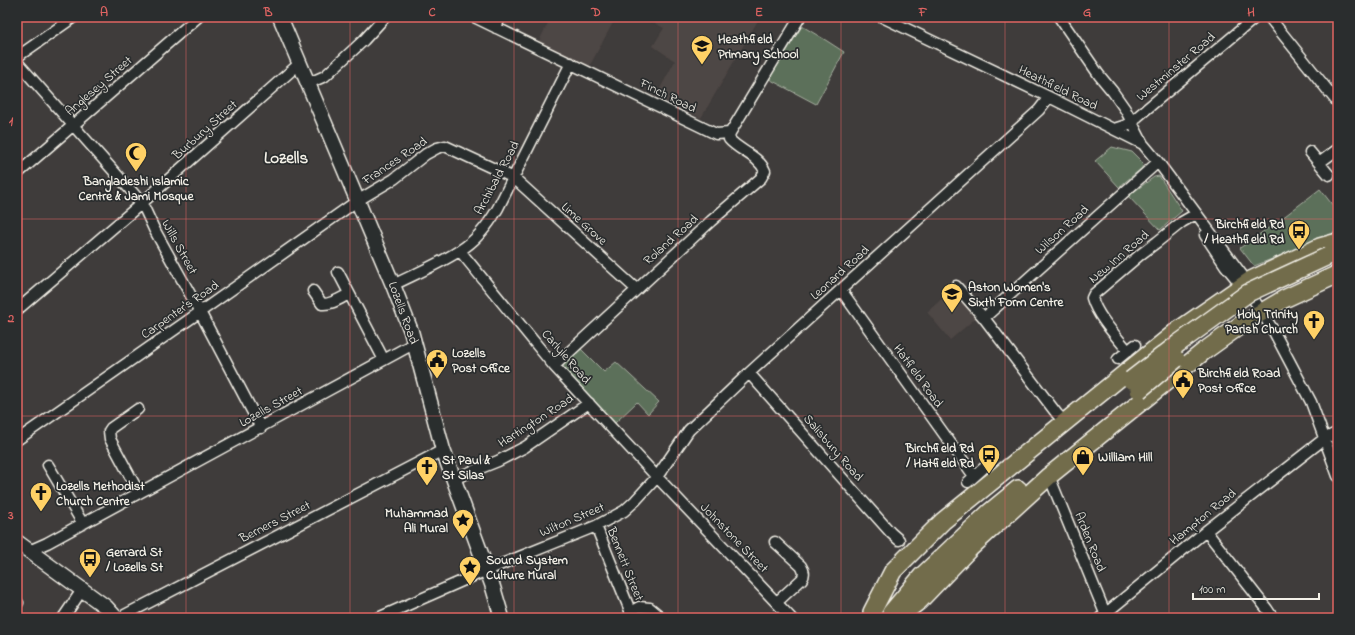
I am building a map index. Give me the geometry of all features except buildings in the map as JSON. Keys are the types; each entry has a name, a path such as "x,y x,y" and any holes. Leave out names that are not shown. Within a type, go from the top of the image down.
{"highway":[{"path":"869,615 893,571 937,526 1176,332 1203,312 1246,287 1320,247 1338,242"},
{"path":"1246,287 1286,272 1335,264"},
{"path":"1203,312 1229,312 1243,314 1260,309 1294,294 1335,264"},
{"path":"888,618 922,576 990,512 1135,385 1179,343 1248,293 1335,264"},
{"path":"897,618 919,601 970,548 1049,476 1203,352 1260,309"},
{"path":"869,615 911,566 947,530 1032,457 1135,385"}],"main road":[{"name":"Lozells Road","path":"280,17 393,285 415,343 443,450 487,570 502,618"},
{"path":"17,542 106,607 116,618"}],"street":[{"path":"17,57 74,17"},
{"name":"Anglesey Street","path":"17,174 198,17"},
{"path":"309,83 325,76 364,40 385,17"},
{"name":"Finch Road","path":"474,17 716,134 730,133"},
{"path":"496,28 500,17"},
{"path":"730,133 800,17"},
{"name":"Heathfield Road","path":"882,17 1143,144 1196,214 1203,233 1225,266 1239,282 1246,287 1289,358 1311,402 1338,476"},
{"path":"1059,17 1099,76 1109,95 1121,112 1133,123 1143,144"},
{"name":"Westminster Road","path":"1114,129 1133,123 1137,117 1256,17"},
{"path":"1269,17 1338,103"},
{"name":"Wills Street","path":"17,62 142,204 261,428"},
{"name":"Burbury Street","path":"17,310 142,204 300,63"},
{"name":"Archibald Road","path":"393,285 460,251 490,222 514,178 571,63"},
{"name":"Leonard Road","path":"657,477 690,430 749,373 1039,110 1049,97"},
{"name":"Roland Road","path":"554,366 636,289 761,178 765,171 762,164 733,144 729,139 730,133"},
{"name":"Frances Road","path":"357,201 394,179 426,154 437,148 445,146 514,178"},
{"path":"1320,163 1338,148"},
{"path":"1310,152 1329,175"},
{"name":"Wilson Road","path":"984,318 1158,162"},
{"name":"Lime Grove","path":"514,178 636,289"},
{"name":"Carpenter's Road","path":"17,440 357,201"},
{"name":"New Inn Road","path":"1118,359 1131,348 1100,314 1093,303 1092,298 1094,294 1141,254 1182,222 1196,214"},
{"name":"Carlyle Road","path":"460,251 554,366 657,477"},
{"path":"338,272 384,360"},
{"path":"956,286 984,318 1065,422"},
{"name":"Hatfield Road","path":"841,290 971,479 986,466"},
{"path":"313,291 322,304 330,303 349,294"},
{"name":"Lozells Street","path":"29,551 83,524 415,343"},
{"name":"Salisbury Road","path":"749,373 891,534 899,540"},
{"name":"Hartington Road","path":"453,479 498,461 525,447 589,403"},
{"path":"138,409 111,428 109,435 139,493"},
{"name":"Hampton Road","path":"1104,617 1206,531 1324,439 1338,432"},
{"name":"Berners Street","path":"119,618 443,450"},
{"path":"48,465 83,524"},
{"name":"Arden Road","path":"1049,476 1104,617"},
{"name":"Wilton Street","path":"381,617 487,570 596,526 624,511 657,477"},
{"name":"Johnstone Street","path":"657,477 791,618"},
{"name":"Bennett Street","path":"596,526 632,615 640,607 650,608 662,618"},
{"path":"1206,531 1267,609 1272,618"},
{"path":"775,542 801,566 804,571 804,576 802,579 777,602"},
{"path":"63,618 82,590"}],"shaded area":[{"path":"551,17 616,17 589,67 538,43"},
{"name":"Heathfield Primary School","path":"643,17 760,17 701,118 656,96 675,61 653,46 664,28"},
{"name":"Aston Women's Sixth Form Centre","path":"954,288 977,317 950,340 927,312"}],"green space":[{"path":"802,26 844,52 816,104 769,79"},
{"path":"1112,147 1132,152 1143,163 1142,168 1119,187 1095,161"},
{"path":"1159,176 1182,211 1160,230 1128,196 1154,177"},
{"path":"1320,189 1338,212 1338,233 1254,266 1240,248"},
{"path":"580,348 604,372 616,362 659,402 648,414 637,402 615,423 559,365"}],"place":[{"name":"Heathfield Primary School","path":"702,66"},
{"name":"Bangladeshi Islamic Centre & Jami Mosque","path":"136,172"},
{"name":"Birchfield Rd / Heathfield Rd","path":"1299,250"},
{"name":"Aston Women's Sixth Form Centre","path":"952,314"},
{"name":"Holy Trinity Parish Church","path":"1314,340"},
{"name":"Lozells Post Office","path":"437,380"},
{"name":"Birchfield Road Post Office","path":"1183,400"},
{"name":"Birchfield Rd / Hatfield Rd","path":"989,474"},
{"name":"William Hill","path":"1083,476"},
{"name":"St Paul & St Silas","path":"427,486"},
{"name":"Lozells Methodist Church Centre","path":"41,512"},
{"name":"Muhammad Ali Mural","path":"463,540"},
{"name":"Gerrard St / Lozells St","path":"90,578"},
{"name":"Sound System Culture Mural","path":"470,586"}],"district":[{"name":"Lozells","path":"286,158"}]}
